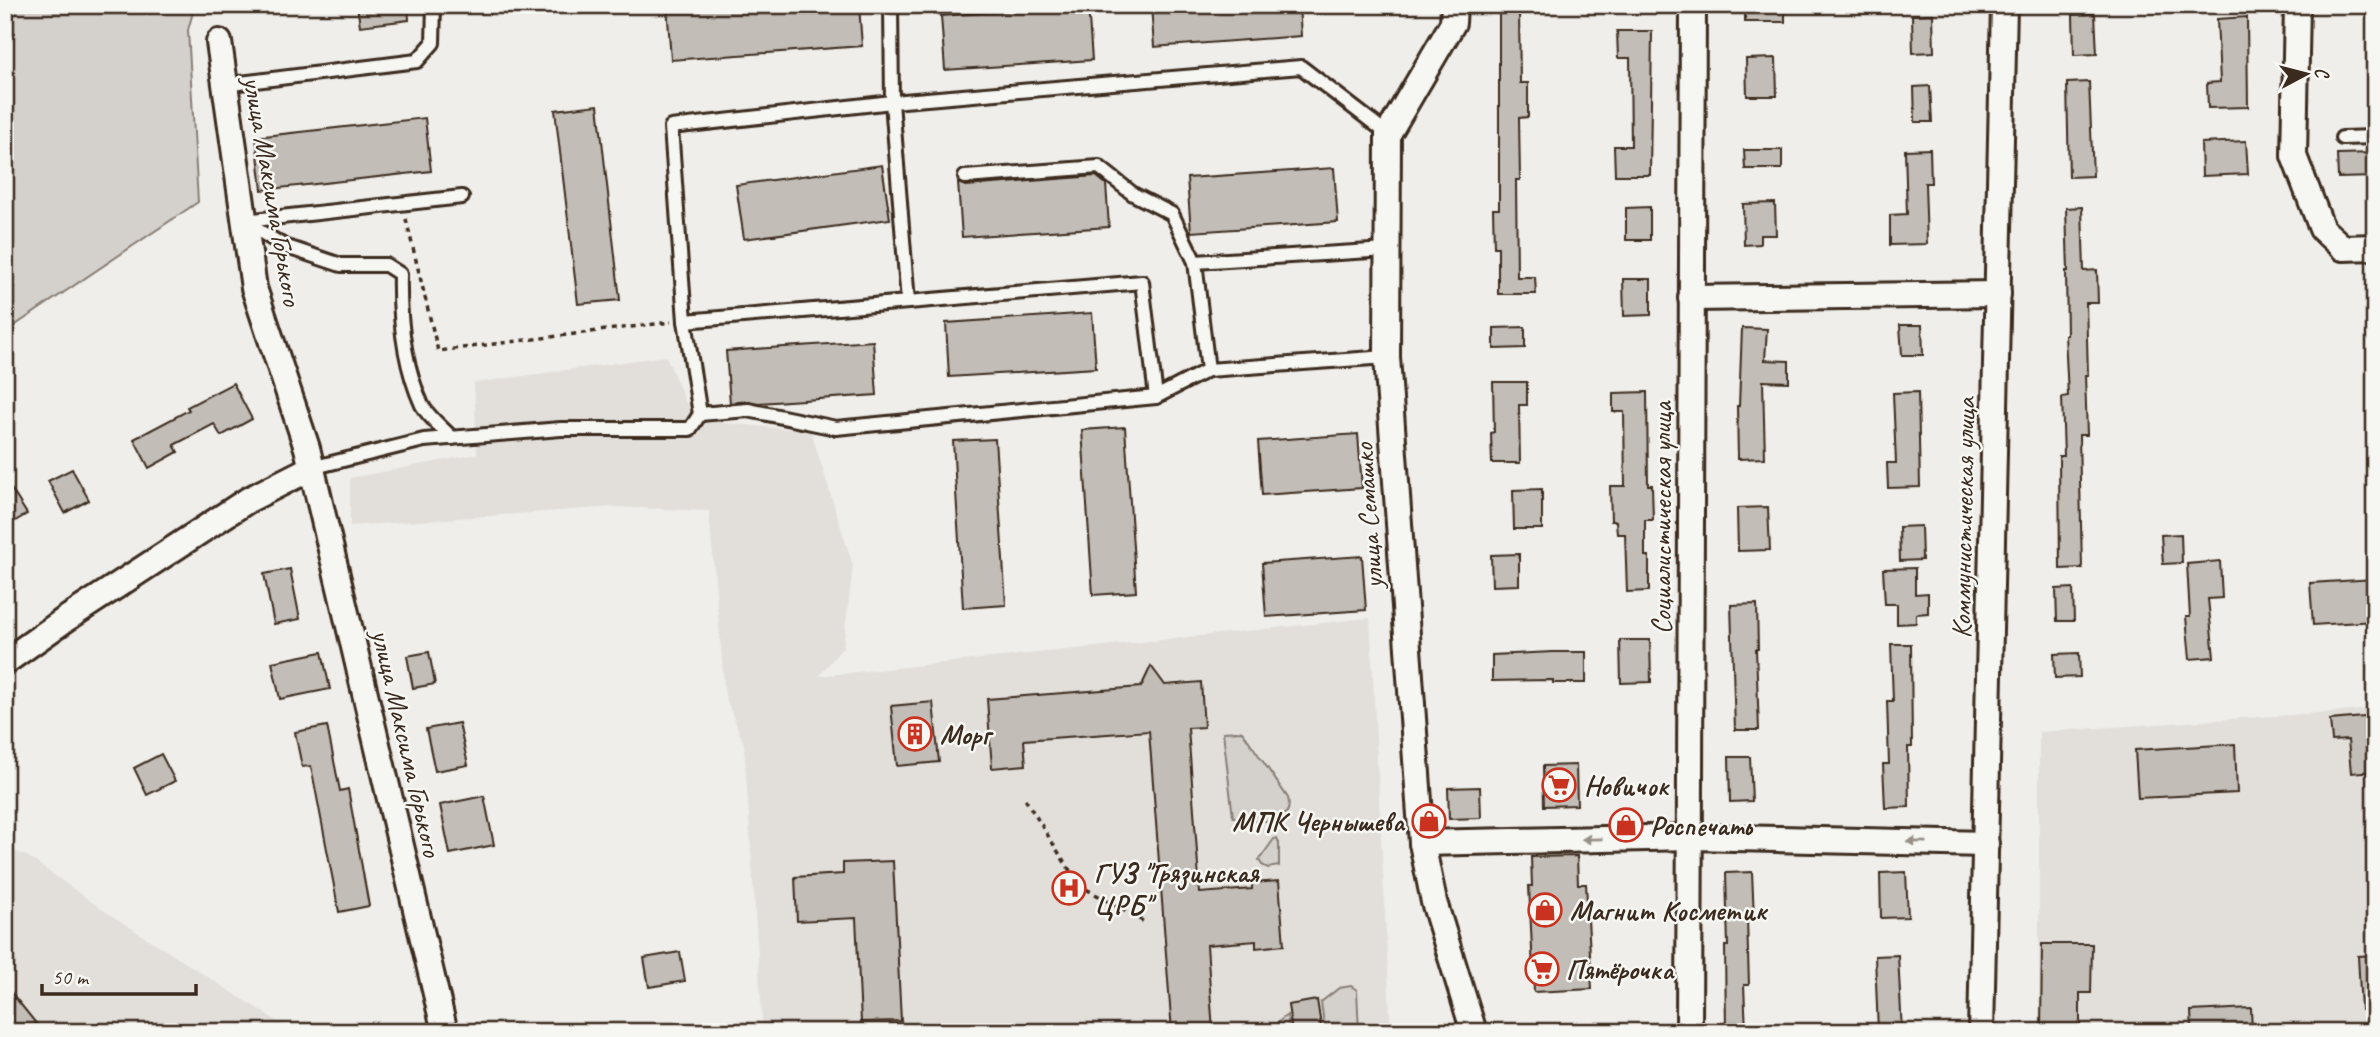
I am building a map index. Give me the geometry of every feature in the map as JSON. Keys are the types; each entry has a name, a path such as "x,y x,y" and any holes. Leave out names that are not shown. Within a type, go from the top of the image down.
{"street":[{"name":"улица Семашко","path":"1454,5 1453,23 1388,134 1387,357 1422,843 1434,902 1474,1032"},
{"name":"Социалистическая улица","path":"1689,1032 1693,5"},
{"name":"Коммунистическая улица","path":"1980,1032 2004,5"},
{"path":"2297,5 2294,156 2322,229 2343,248 2375,247"},
{"name":"улица Максима Горького","path":"219,42 254,288 307,448 445,1032"},
{"path":"1691,298 1998,295"},
{"path":"5,662 66,618 248,500 311,468"},
{"path":"1422,843 1691,837 1986,844"}],"lane":[{"path":"224,85 417,61 433,43 434,5"},
{"path":"891,5 892,102 908,302"},
{"path":"311,468 424,440 561,429 690,429 700,414 685,321 671,127 892,102 1301,67 1388,134"},
{"path":"2342,138 2375,137"},
{"path":"965,177 1099,167 1133,194 1172,214 1195,262 1208,370"},
{"path":"244,221 462,197"},
{"path":"244,221 284,246 341,265 386,265 400,274 399,312 423,407 452,438"},
{"path":"1195,262 1387,250"},
{"path":"685,321 1142,282 1156,397"},
{"path":"700,414 748,410 836,428 1156,397 1208,370 1387,357"}],"path":[{"path":"402,204 438,351 685,321"},
{"path":"1025,799 1079,885 1146,923"}],"shaded area":[{"path":"21,5 195,5 188,30 198,202 5,332 5,25"},
{"name":"ГУЗ \"Грязинская ЦРБ\"","path":"666,356 686,403 724,423 811,431 853,566 843,647 819,676 1370,618 1391,1032 763,1032 744,744 725,696 709,511 613,507 350,526 350,478 477,454 474,383"},
{"path":"2375,709 2375,1032 2039,1032 2039,732"},
{"path":"1242,731 1288,798 1287,812 1277,821 1233,817 1223,732"},
{"path":"1277,838 1279,866 1268,868 1259,860"},
{"path":"5,848 27,856 106,912 294,1032 5,1032"},
{"path":"1351,986 1357,990 1359,1032 1325,1032 1321,1002 1339,988"},
{"path":"1287,1015 1290,1032 1266,1032"}],"building":[{"path":"357,5 408,5 409,20 360,26"},
{"path":"667,5 859,5 862,46 671,60"},
{"path":"1088,5 1092,60 945,70 941,16"},
{"path":"1151,5 1299,5 1301,36 1154,47"},
{"path":"1745,5 1785,5 1785,22 1745,22"},
{"path":"1499,13 1519,13 1520,83 1528,83 1528,117 1519,118 1520,180 1516,180 1517,277 1535,277 1536,294 1498,294 1498,247 1494,247 1493,209 1499,209"},
{"path":"1933,14 1934,52 1913,53 1912,15"},
{"path":"2095,14 2097,54 2074,55 2073,15"},
{"path":"2247,17 2248,107 2208,108 2207,83 2220,82 2217,19"},
{"path":"1617,31 1652,31 1650,175 1615,175 1614,146 1631,146 1630,58 1618,58"},
{"path":"1776,58 1777,96 1747,96 1746,59"},
{"path":"2089,82 2093,176 2069,177 2067,83"},
{"path":"1930,86 1932,122 1915,122 1914,87"},
{"path":"598,105 620,300 578,304 555,110"},
{"path":"425,118 431,171 262,190 256,137"},
{"path":"2246,141 2248,174 2202,176 2201,143"},
{"path":"1930,149 1931,183 1925,183 1927,244 1890,245 1890,215 1907,214 1905,150"},
{"path":"1744,150 1782,150 1782,169 1745,169"},
{"path":"2375,153 2375,177 2338,178 2337,154"},
{"path":"882,165 890,219 744,239 736,185"},
{"path":"1334,168 1338,222 1191,232 1187,178"},
{"path":"1096,176 1106,184 1109,227 962,237 958,183 966,186"},
{"path":"1775,203 1776,235 1760,235 1760,244 1744,245 1743,204"},
{"path":"1650,207 1650,240 1626,240 1626,208"},
{"path":"2082,207 2084,271 2097,270 2098,303 2086,303 2087,435 2079,435 2082,568 2060,569 2059,456 2064,456 2062,397 2068,396 2065,335 2068,271 2066,208"},
{"path":"1623,279 1651,279 1651,315 1624,316"},
{"path":"1092,313 1096,368 949,377 946,323"},
{"path":"1900,325 1922,325 1923,355 1902,355"},
{"path":"1525,327 1525,348 1494,349 1494,328"},
{"path":"1742,328 1767,329 1765,360 1789,361 1789,382 1763,381 1765,458 1738,459 1737,406"},
{"path":"873,341 877,395 730,403 726,351"},
{"path":"1493,382 1527,382 1527,405 1519,405 1520,463 1492,463"},
{"path":"233,383 252,419 221,436 214,424 174,445 178,452 149,468 134,439"},
{"path":"1647,392 1648,485 1652,485 1653,520 1645,520 1649,591 1627,592 1625,534 1617,534 1616,521 1611,521 1610,486 1625,486 1624,412 1613,412 1613,393"},
{"path":"1918,392 1920,487 1888,488 1887,463 1896,463 1893,393"},
{"path":"1125,427 1136,592 1093,595 1082,430"},
{"path":"1358,434 1362,488 1262,495 1258,441"},
{"path":"995,439 1006,605 963,608 953,441"},
{"path":"72,469 89,500 65,513 48,481"},
{"path":"5,479 27,514 5,527"},
{"path":"1542,489 1542,529 1514,529 1513,490"},
{"path":"1768,507 1770,550 1738,551 1737,508"},
{"path":"1921,526 1922,560 1900,561 1899,527"},
{"path":"2181,534 2182,563 2163,564 2161,535"},
{"path":"1519,554 1519,585 1492,586 1491,555"},
{"path":"1362,556 1366,610 1266,617 1262,563"},
{"path":"2220,561 2222,598 2208,599 2214,657 2190,659 2186,617 2190,617 2187,564"},
{"path":"1915,568 1915,594 1928,593 1928,613 1916,614 1916,623 1897,624 1897,604 1885,604 1883,569"},
{"path":"290,569 300,619 274,624 264,574"},
{"path":"2375,579 2375,621 2313,625 2310,583"},
{"path":"2073,588 2074,621 2057,621 2056,589"},
{"path":"1757,604 1759,730 1735,730 1731,605"},
{"path":"1620,640 1650,640 1651,682 1621,683"},
{"path":"1891,644 1911,644 1912,747 1908,747 1909,807 1885,808 1883,764 1889,764 1887,701 1893,701"},
{"path":"322,652 330,689 280,699 272,662"},
{"path":"429,652 435,684 413,688 407,656"},
{"path":"1586,652 1586,683 1553,683 1553,680 1492,681 1492,655"},
{"path":"2079,653 2080,677 2055,678 2054,654"},
{"path":"1151,666 1165,685 1201,682 1204,727 1188,728 1200,893 1252,889 1252,883 1279,881 1284,945 1256,948 1256,941 1207,945 1213,1032 1172,1032 1149,731 1024,740 1026,765 992,768 987,699 1141,687"},
{"name":"Морг","path":"933,702 939,762 897,766 891,706"},
{"path":"2375,716 2375,771 2351,773 2348,740 2332,741 2330,720"},
{"path":"459,723 468,765 435,771 426,729"},
{"path":"327,726 340,791 348,789 369,906 339,912 311,766 302,767 295,732"},
{"path":"2235,744 2237,793 2138,798 2135,750"},
{"path":"161,754 175,781 147,795 134,768"},
{"path":"1729,757 1750,757 1752,801 1730,802"},
{"path":"1576,765 1577,805 1544,806 1543,766"},
{"path":"1480,787 1481,818 1449,819 1448,788"},
{"path":"484,796 494,845 450,854 440,805"},
{"path":"1577,856 1578,884 1586,884 1592,989 1534,992 1529,886 1532,886 1531,857"},
{"path":"893,861 901,1021 861,1022 856,918 797,921 795,877 843,874 843,863"},
{"path":"1752,872 1754,919 1747,919 1749,985 1744,985 1746,1032 1726,1032 1726,873"},
{"path":"1906,872 1908,917 1881,918 1880,873"},
{"path":"2042,944 2092,944 2091,993 2080,993 2080,1032 2041,1032"},
{"path":"680,952 685,981 649,987 644,958"},
{"path":"1898,955 1902,1032 1878,1032 1875,956"},
{"path":"2375,955 2375,1009 2361,1010 2358,956"},
{"path":"5,985 43,1032 17,1032 5,1017"},
{"path":"1317,1000 1322,1032 1292,1032 1288,1005"},
{"path":"2251,1008 2252,1032 2192,1032 2191,1011"}],"place":[{"name":"Морг","path":"915,734"},
{"name":"Новичок","path":"1559,785"},
{"name":"МПК Чернышева","path":"1429,821"},
{"name":"Роспечать","path":"1626,825"},
{"name":"ГУЗ \"Грязинская ЦРБ\"","path":"1069,888"},
{"name":"Магнит Косметик","path":"1545,910"},
{"name":"Пятёрочка","path":"1542,969"}]}
